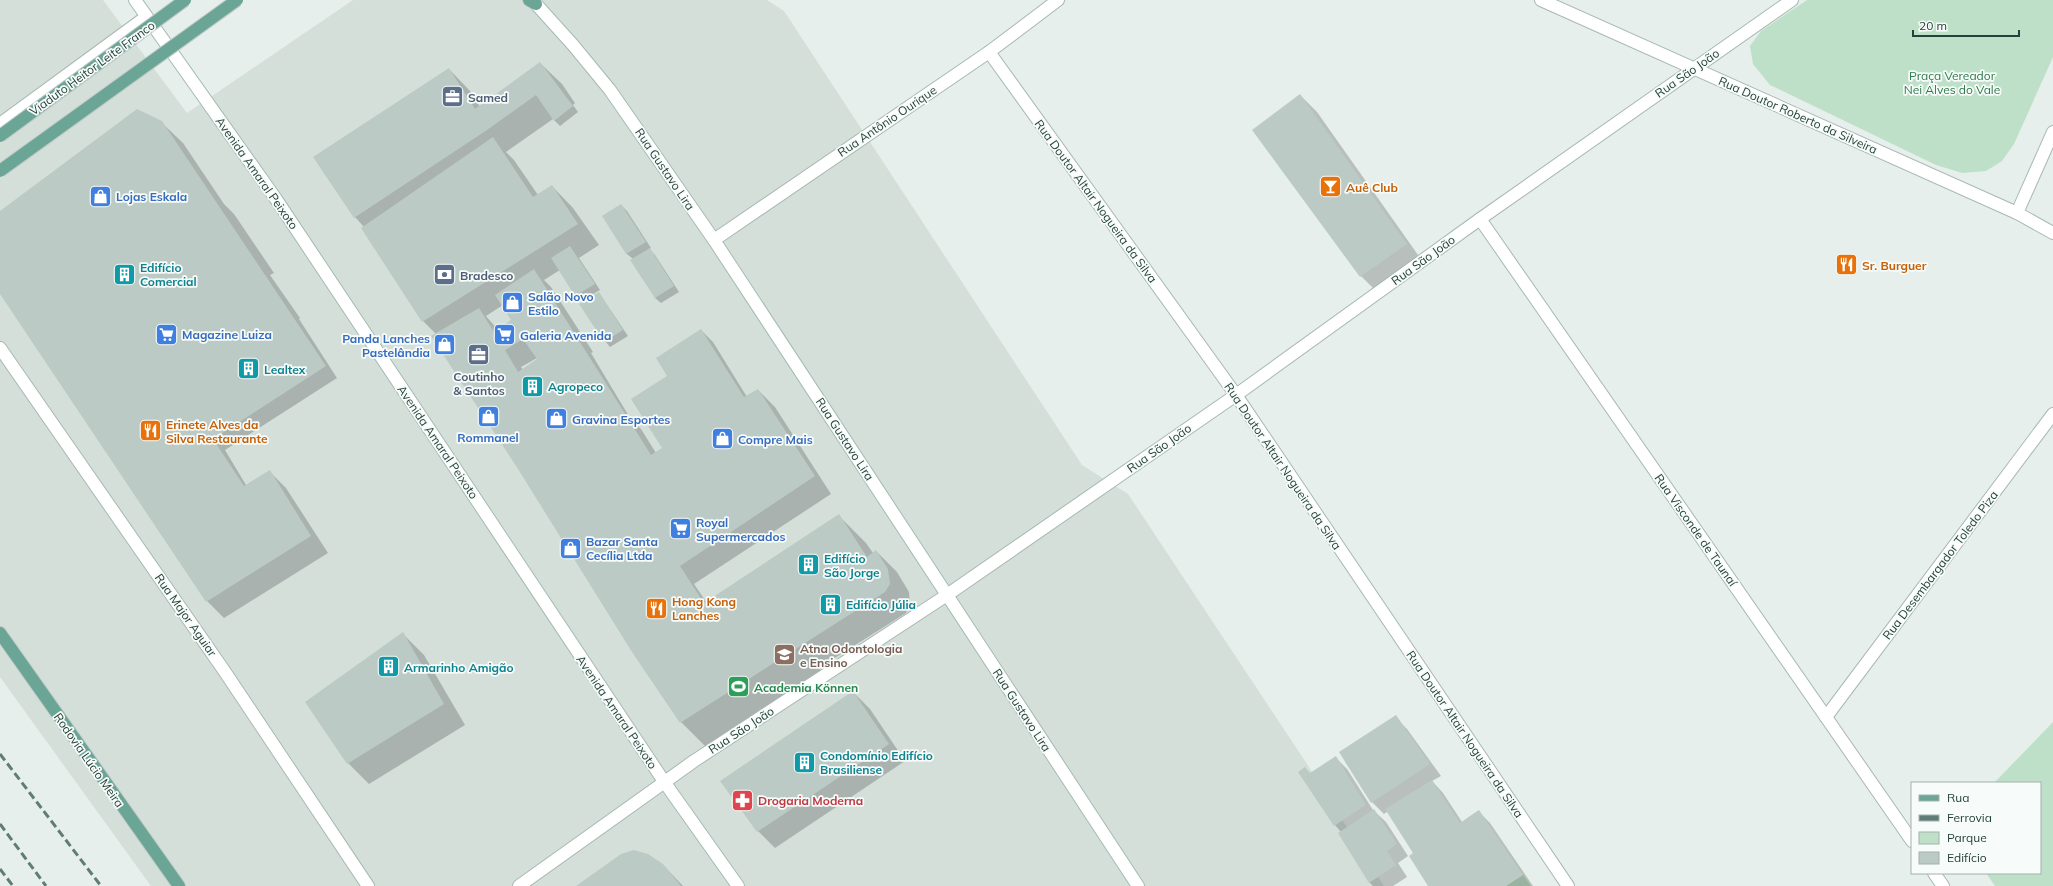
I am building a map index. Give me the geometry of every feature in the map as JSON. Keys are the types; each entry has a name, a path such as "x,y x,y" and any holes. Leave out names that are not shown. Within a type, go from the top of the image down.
{"main road":[{"name":"Viaduto Heitor Leite Franco","path":"0,136 185,0"},
{"path":"0,171 236,0"},
{"name":"Rodovia Lúcio Meira","path":"0,633 179,886"}],"street":[{"name":"Avenida Amaral Peixoto","path":"135,0 276,199 665,783 738,886"},
{"name":"Rua Antônio Ourique","path":"714,240 989,52 1058,0"},
{"name":"Rua Doutor Roberto da Silveira","path":"1541,0 2017,213 2053,233"},
{"name":"Rua São João","path":"519,886 665,783 694,760 947,595 1236,395 1480,219 1792,0"},
{"name":"Rua Gustavo Lira","path":"532,1 573,45 610,90 714,240 1138,886"},
{"path":"0,124 146,17"},
{"name":"Rua Doutor Altair Nogueira da Silva","path":"989,52 1236,395 1568,886"},
{"path":"2017,213 2053,132"},
{"name":"Rua Visconde de Taunaí","path":"1480,219 1911,840"},
{"name":"Rua Major Aguiar","path":"0,348 221,666 368,886"},
{"name":"Rua Desembargador Toledo Piza","path":"1826,717 2053,414"},
{"path":"1935,874 1943,886"}],"shaded area":[{"path":"0,0 103,0 187,113 353,0 767,0 784,11 1082,465 1128,494 1305,761 1384,886 151,886 0,677"}],"green space":[{"name":"Praça Vereador Nei Alves do Vale","path":"1807,0 2053,0 2053,57 2014,144 2002,161 1986,171 1962,173 1936,165 1770,85 1753,64 1750,46 1761,31"},
{"path":"2053,722 2053,886 1995,886 1987,874 2041,874 2041,782 1995,782"},
{"path":"1523,875 1531,886 1506,886"}],"building":[{"path":"540,62 573,106 554,121 536,95 487,130 354,218 313,157 449,68 475,109"},
{"name":"Auê Club","path":"1300,94 1407,244 1360,277 1252,130"},
{"path":"137,109 162,121 326,366 213,439 244,486 270,470 311,536 206,602 0,294 0,211"},
{"name":"Bradesco","path":"493,137 533,197 552,185 578,224 422,322 361,228"},
{"path":"621,204 646,242 626,254 602,216"},
{"path":"570,246 595,284 575,296 551,258"},
{"path":"650,248 674,286 655,298 630,260"},
{"path":"534,269 651,455 662,448 631,399 667,376 656,358 701,329 744,397 758,389 815,476 680,566 704,603 839,514 867,557 876,550 888,569 890,584 885,592 680,723 632,652 518,469 431,336 479,308 494,332 511,320 495,295","holes":["523,339 537,359 518,372 505,350"]},
{"path":"599,292 623,330 604,342 579,304"},
{"name":"Armarinho Amigão","path":"403,632 444,704 347,764 305,702"},
{"name":"Condomínio Edifício Brasiliense","path":"853,691 889,744 757,832 720,781"},
{"path":"1396,715 1430,764 1371,803 1339,752"},
{"path":"1336,756 1366,805 1334,826 1298,772 1305,767 1310,773"},
{"path":"1432,780 1460,823 1479,810 1523,875 1506,886 1428,886 1409,856 1413,853 1385,809"},
{"path":"1374,809 1397,844 1387,851 1396,865 1369,883 1338,833"},
{"path":"634,850 648,854 663,864 681,886 576,886 621,854"}],"railway":[{"path":"0,754 101,886"},
{"path":"0,824 46,886"},
{"path":"0,869 13,886"}],"place":[{"name":"Samed","path":"452,97"},
{"name":"Auê Club","path":"1330,187"},
{"name":"Lojas Eskala","path":"100,196"},
{"name":"Sr. Burguer","path":"1846,265"},
{"name":"Edifício Comercial","path":"125,274"},
{"name":"Bradesco","path":"444,275"},
{"name":"Salão Novo Estilo","path":"513,303"},
{"name":"Magazine Luiza","path":"166,334"},
{"name":"Galeria Avenida","path":"504,335"},
{"name":"Panda Lanches Pastelândia","path":"445,345"},
{"name":"Coutinho & Santos","path":"479,355"},
{"name":"Lealtex","path":"249,369"},
{"name":"Agropeco","path":"533,386"},
{"name":"Rommanel","path":"488,416"},
{"name":"Gravina Esportes","path":"557,419"},
{"name":"Erinete Alves da Silva Restaurante","path":"150,431"},
{"name":"Compre Mais","path":"723,439"},
{"name":"Royal Supermercados","path":"681,529"},
{"name":"Bazar Santa Cecília Ltda","path":"571,548"},
{"name":"Edifício São Jorge","path":"808,565"},
{"name":"Edifício Júlia","path":"831,604"},
{"name":"Hong Kong Lanches","path":"656,608"},
{"name":"Atna Odontologia e Ensino","path":"785,655"},
{"name":"Armarinho Amigão","path":"389,667"},
{"name":"Academia Können","path":"738,687"},
{"name":"Condomínio Edifício Brasiliense","path":"804,762"},
{"name":"Drogaria Moderna","path":"742,800"}]}
